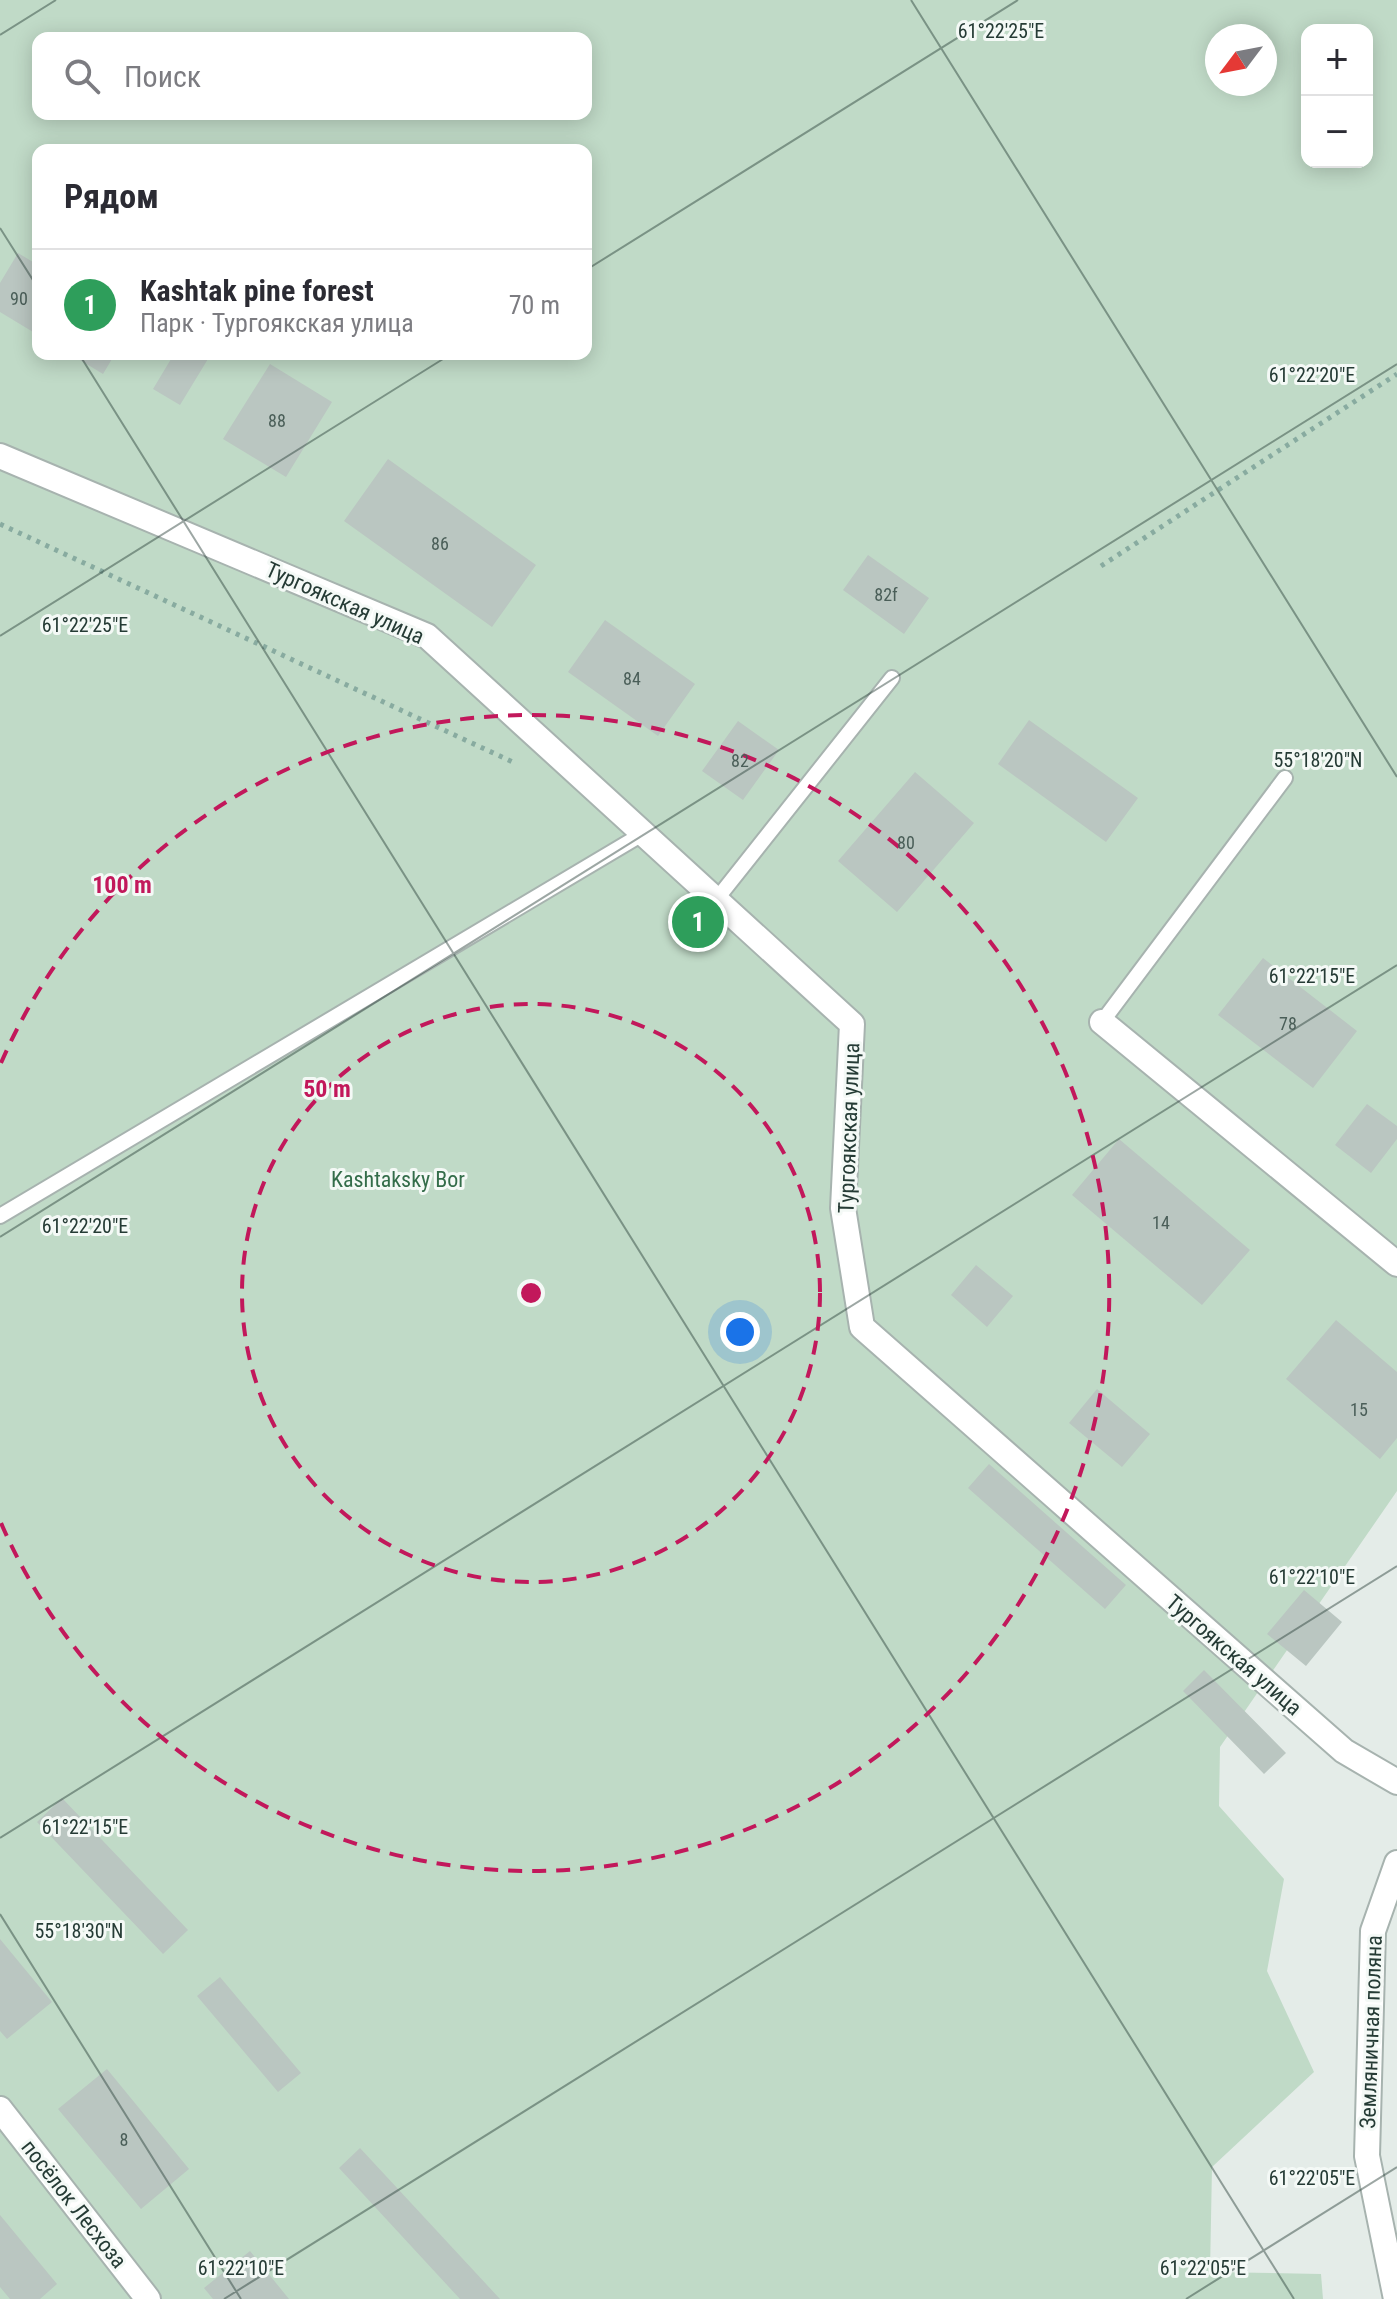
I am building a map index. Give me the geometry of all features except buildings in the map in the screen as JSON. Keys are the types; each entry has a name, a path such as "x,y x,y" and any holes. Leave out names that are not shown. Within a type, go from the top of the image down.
{"street":[{"name":"Тургоякская улица","path":"0,456 427,636 852,1024 843,1208 862,1327 1344,1751 1397,1782"},
{"path":"1102,1022 1397,1264"},
{"name":"Земляничная поляна","path":"1396,2299 1367,2156 1373,1931 1397,1863"},
{"name":"посёлок Лесхоза","path":"0,2109 148,2299"}],"lane":[{"path":"716,900 892,678"},
{"path":"1102,1022 1285,778"},
{"path":"0,1216 644,833"}],"path":[{"path":"1101,566 1397,374"},
{"path":"0,524 521,766"}],"green space":[{"name":"Kashtaksky Bor","path":"0,0 1397,0 1397,1491 1220,1747 1219,1806 1284,1879 1267,1971 1314,2072 1212,2167 1210,2272 1321,2274 1323,2299 0,2299"}],"place":[{"name":"Kashtak pine forest","path":"698,922"}]}
